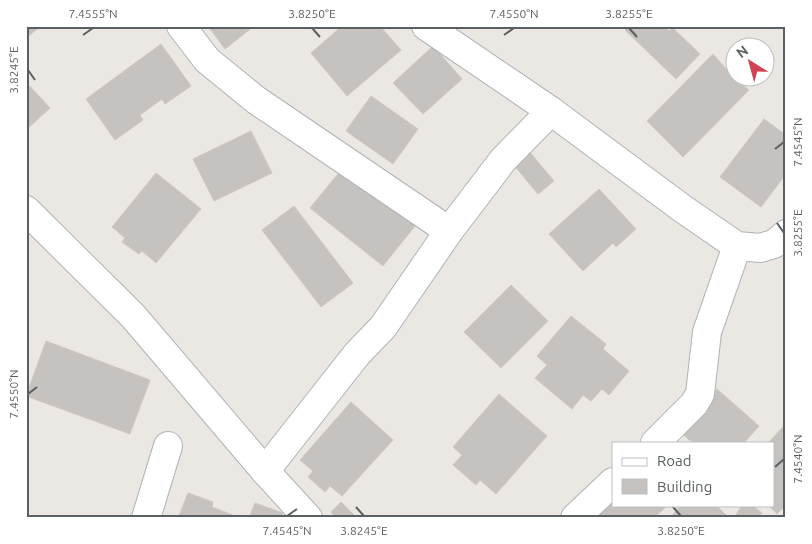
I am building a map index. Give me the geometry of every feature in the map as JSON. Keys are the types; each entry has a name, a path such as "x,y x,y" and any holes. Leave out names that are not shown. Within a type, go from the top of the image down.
{"street":[{"path":"181,26 207,60 256,100 449,231"},
{"path":"426,26 551,111 683,209 738,246 760,248 774,244 786,234"},
{"path":"265,471 357,354 383,327 449,231 503,160 551,111"},
{"path":"26,210 133,316 265,471 308,518"},
{"path":"655,442 694,404 700,394 707,332 738,246"},
{"path":"146,518 168,446"},
{"path":"575,518 612,483"}],"building":[{"path":"26,26 41,26 26,38"},
{"path":"208,26 254,26 225,49"},
{"path":"342,26 380,26 401,50 347,96 311,53"},
{"path":"629,26 665,26 669,31 673,28 700,54 676,79 625,30"},
{"path":"161,44 191,86 165,104 162,99 140,115 143,120 115,140 86,99"},
{"path":"433,46 462,79 423,114 393,83"},
{"path":"713,54 724,67 724,88 746,88 749,90 683,157 647,121"},
{"path":"26,82 50,108 26,130"},
{"path":"371,96 418,129 393,164 346,131"},
{"path":"764,119 786,135 786,174 761,207 720,177"},
{"path":"251,131 272,173 214,201 193,159"},
{"path":"523,144 554,181 538,194 507,157"},
{"path":"342,169 415,226 383,266 310,208"},
{"path":"156,173 201,209 156,263 142,251 139,254 122,242 125,238 112,227"},
{"path":"599,189 636,229 616,247 613,243 583,271 549,234"},
{"path":"294,206 353,283 321,307 262,230"},
{"path":"511,285 548,321 501,368 464,332"},
{"path":"571,316 606,344 603,349 629,371 609,395 602,389 591,401 583,395 572,409 535,378 547,365 537,356"},
{"path":"46,341 150,380 130,434 26,396"},
{"path":"717,389 759,426 745,442 692,442 680,432"},
{"path":"499,394 547,436 496,494 480,480 476,485 453,465 462,455 453,447"},
{"path":"351,402 393,440 342,496 330,486 325,492 308,477 313,471 300,460"},
{"path":"783,427 786,429 786,505 777,514 769,506 774,506 774,442 769,442"},
{"path":"188,493 213,502 212,507 240,518 178,518"},
{"path":"341,502 357,518 336,518 331,512"},
{"path":"612,502 612,506 667,506 654,518 595,518"},
{"path":"255,503 283,513 281,518 249,518"},
{"path":"680,506 717,506 729,518 670,518"},
{"path":"741,506 753,506 762,513 758,518 734,518"}]}
